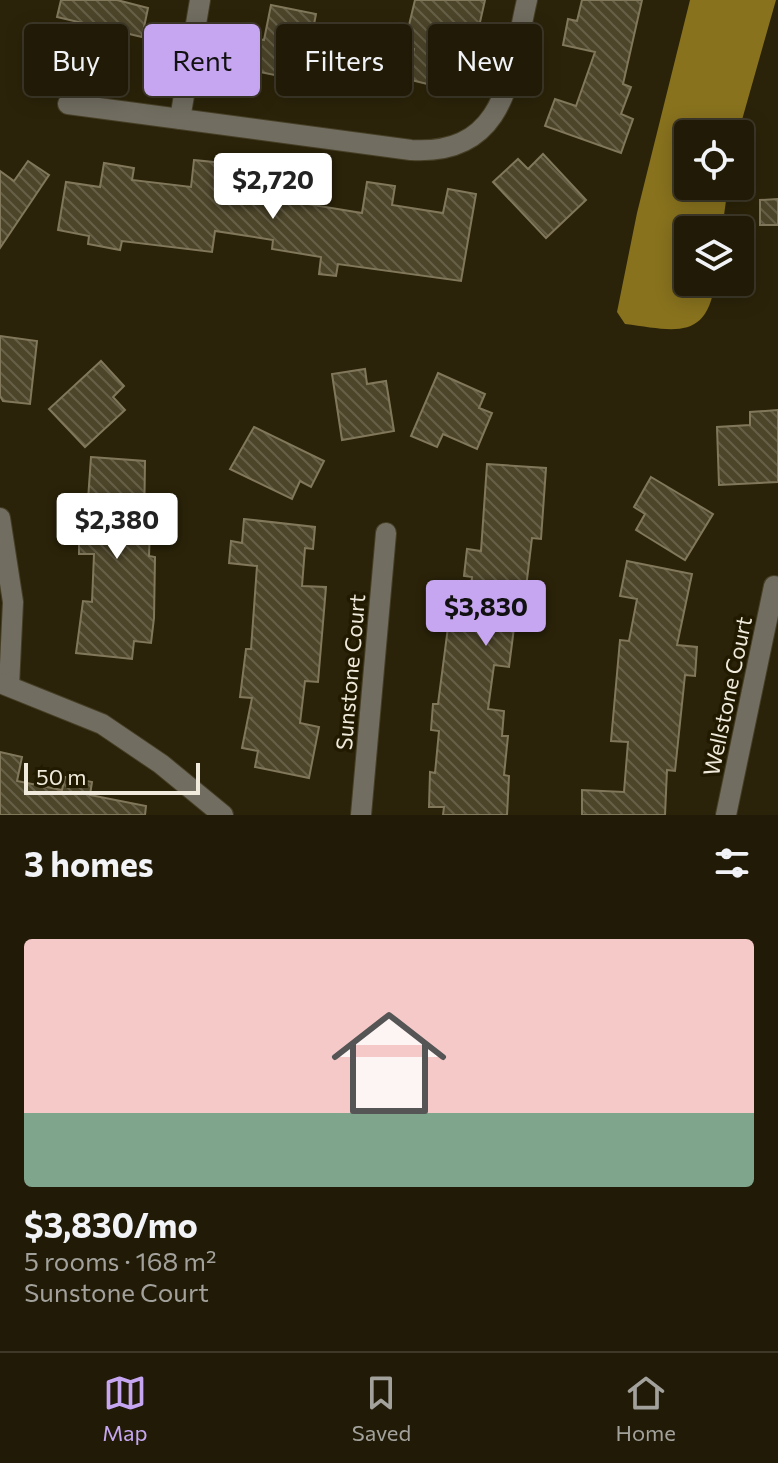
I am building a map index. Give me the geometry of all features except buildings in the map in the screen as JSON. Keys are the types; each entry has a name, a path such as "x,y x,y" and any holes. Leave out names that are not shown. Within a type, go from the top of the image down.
{"street":[{"path":"180,119 200,0"},
{"path":"68,104 411,150 443,151 462,145 488,125 499,108 527,0"},
{"path":"0,518 13,602 5,684 71,709 112,730 161,764 223,815"},
{"name":"Sunstone Court","path":"361,815 386,533"},
{"name":"Wellstone Court","path":"726,815 774,586"}],"shaded area":[{"path":"690,0 776,0 742,120 674,120 674,200 726,200 724,216 674,216 674,296 712,296 704,315 696,323 672,329 625,324 617,312 637,213"}]}
